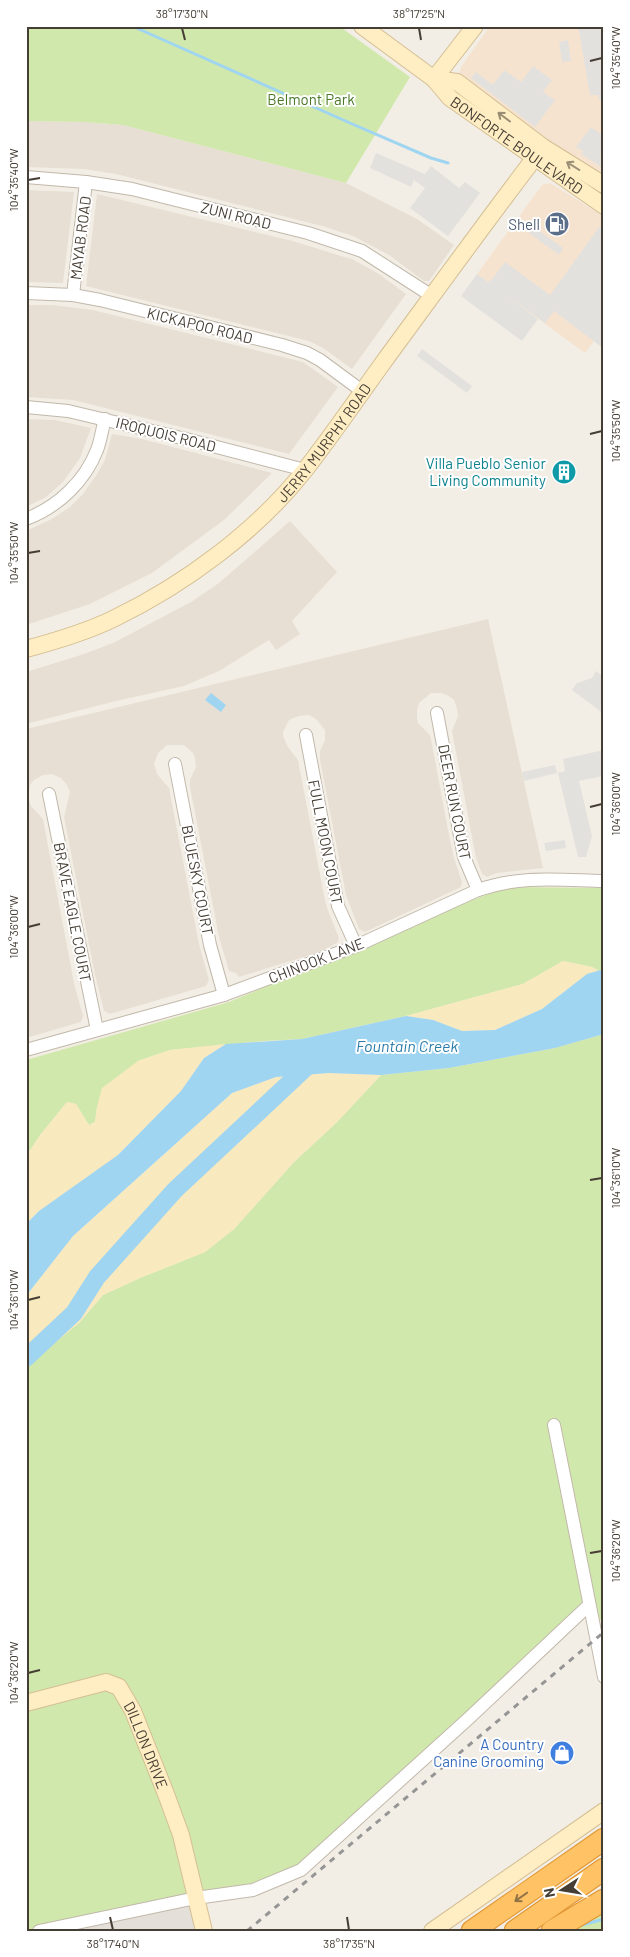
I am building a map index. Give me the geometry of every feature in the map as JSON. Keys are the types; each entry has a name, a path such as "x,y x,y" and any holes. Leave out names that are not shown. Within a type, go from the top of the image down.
{"highway":[{"path":"472,1931 604,1839"},
{"path":"515,1931 604,1869"},
{"path":"552,1931 604,1900"}],"street":[{"name":"BONFORTE BOULEVARD","path":"362,26 434,79 450,98 539,152 604,185"},
{"path":"434,79 475,26"},
{"name":"BONFORTE BOULEVARD","path":"539,152 604,206"},
{"name":"JERRY MURPHY ROAD","path":"26,649 62,639 115,618 167,590 222,551 266,512 305,470 539,152"},
{"name":"ZUNI ROAD","path":"26,177 86,182 132,189 336,242 362,251 432,296"},
{"name":"MAYAB ROAD","path":"74,295 86,182"},
{"name":"KICKAPOO ROAD","path":"26,293 74,295 128,306 308,353 362,391"},
{"name":"IROQUOIS ROAD","path":"26,407 68,411 105,419 305,470"},
{"path":"26,519 60,501 82,477 97,450 105,419"},
{"name":"DEER RUN COURT","path":"437,712 464,857 478,890"},
{"name":"FULL MOON COURT","path":"306,735 338,906 356,946"},
{"name":"BLUESKY COURT","path":"175,764 210,945 224,995"},
{"name":"BRAVE EAGLE COURT","path":"49,794 97,1030"},
{"name":"CHINOOK LANE","path":"26,1050 224,995 356,946 478,890 512,881 544,879 604,881"},
{"path":"554,1425 604,1677"},
{"path":"39,1931 196,1898 253,1890 301,1870 468,1719 589,1605"},
{"name":"DILLON DRIVE","path":"26,1703 106,1682 118,1687 133,1711 181,1834 204,1931"},
{"path":"432,1931 604,1810"}],"shaded area":[{"path":"490,26 604,26 604,180 459,75 461,67"},
{"path":"578,26 604,26 604,102 601,103 598,95 590,95"},
{"path":"568,40 571,61 562,62 559,42"},
{"path":"533,66 552,80 543,92 555,100 535,127 471,78 476,72 493,85 504,70 521,82"},
{"path":"26,121 123,125 346,183 417,219 454,245 429,281 424,281 389,255 353,236 322,226 116,174 84,169 26,167"},
{"path":"591,127 604,136 604,151 600,157 604,160 603,168 581,154 583,151 576,147"},
{"path":"376,153 425,174 431,166 459,188 465,182 480,193 448,236 410,208 425,188 414,180 411,187 370,168"},
{"path":"550,183 604,216 604,328 585,353 477,274 542,185"},
{"path":"26,190 74,192 63,283 26,282"},
{"path":"97,194 293,241 352,259 379,274 406,294 352,369 323,348 309,341 86,286"},
{"path":"600,226 604,228 604,349 554,311 545,323 498,289 538,319 522,341 461,296 477,274 488,282 505,262 550,295"},
{"path":"534,227 563,248 559,255 529,233"},
{"path":"26,305 53,305 93,310 303,362 338,387 289,454 73,400 26,397"},
{"path":"422,349 472,386 467,393 417,356"},
{"path":"26,419 55,420 91,428 80,458 63,482 46,497 26,507"},
{"path":"112,434 142,439 272,473 224,520 152,573 90,604 26,625 26,531 52,519 70,507 83,494 105,460"},
{"path":"290,521 337,572 292,621 300,634 276,650 269,640 219,671 184,686 26,724 26,672 115,642 191,602 219,583"},
{"path":"488,619 543,868 497,873 487,877 482,874 476,858 452,731 458,716 457,709 454,700 447,695 431,693 419,703 417,719 418,723 430,735 454,858 462,882 461,887 365,932 359,929 346,895 320,760 320,751 325,740 325,730 316,719 309,715 299,716 289,720 283,736 288,747 298,760 324,895 339,938 337,943 320,952 239,977 236,973 229,971 219,937 190,787 190,780 196,767 195,758 193,753 184,745 167,745 158,753 154,764 157,774 169,788 199,944 209,980 206,986 110,1014 104,1011 95,975 64,817 70,792 61,778 52,774 43,775 34,780 30,785 28,797 31,806 43,819 74,983 83,1016 81,1022 26,1038 26,729"},
{"path":"596,671 604,677 604,714 572,690 577,683 592,678"},
{"path":"604,750 604,776 579,781 592,836 586,857 578,857 558,773 565,771 563,759"},
{"path":"555,765 557,773 524,781 522,772"},
{"path":"565,840 566,848 546,851 544,843"},
{"path":"196,1898 204,1931 39,1931"}],"green space":[{"name":"Belmont Park","path":"26,26 339,26 410,77 346,183 123,125 26,121"},
{"path":"504,887 604,888 604,969 599,971 592,967 563,961 523,984 406,1016 302,1039 170,1050 138,1061 97,1107 95,1122 89,1125 76,1104 67,1102 26,1156 26,1060 229,1002"},
{"path":"604,1034 604,1617 593,1626 589,1606 301,1870 253,1890 39,1931 26,1931 26,1366 79,1323 103,1295 205,1252 234,1229 294,1162 336,1123 381,1075 449,1068 555,1048"},
{"path":"604,1892 604,1931 548,1931"}],"sand":[{"path":"563,961 592,967 599,971 587,974 542,1009 495,1030 462,1031 433,1020 406,1016 523,984"},
{"path":"226,1044 204,1058 181,1091 115,1158 39,1211 26,1224 26,1156 67,1102 76,1104 89,1125 95,1122 102,1088 138,1061 170,1050"},
{"path":"329,1073 381,1075 336,1123 294,1162 234,1229 205,1252 103,1295 79,1323 26,1366 26,1296 73,1236 232,1093 276,1077"}],"water":[{"path":"211,693 226,705 221,712 205,700"},
{"name":"Fountain Creek","path":"604,969 604,1034 555,1048 449,1068 381,1075 329,1073 276,1077 232,1093 73,1236 26,1296 26,1224 39,1211 118,1155 181,1091 204,1058 226,1044 302,1039 406,1016 433,1020 462,1031 495,1030 542,1009 587,974"}],"waterway":[{"path":"132,26 350,123 431,158 448,163"},
{"name":"Fountain Creek","path":"26,1358 74,1313 97,1277 175,1190 315,1059"},
{"path":"582,1925 604,1919"}],"railway":[{"path":"247,1931 604,1632"}],"place":[{"name":"Shell","path":"557,224"},
{"name":"Villa Pueblo Senior Living Community","path":"564,472"},
{"name":"A Country Canine Grooming","path":"562,1753"}]}
